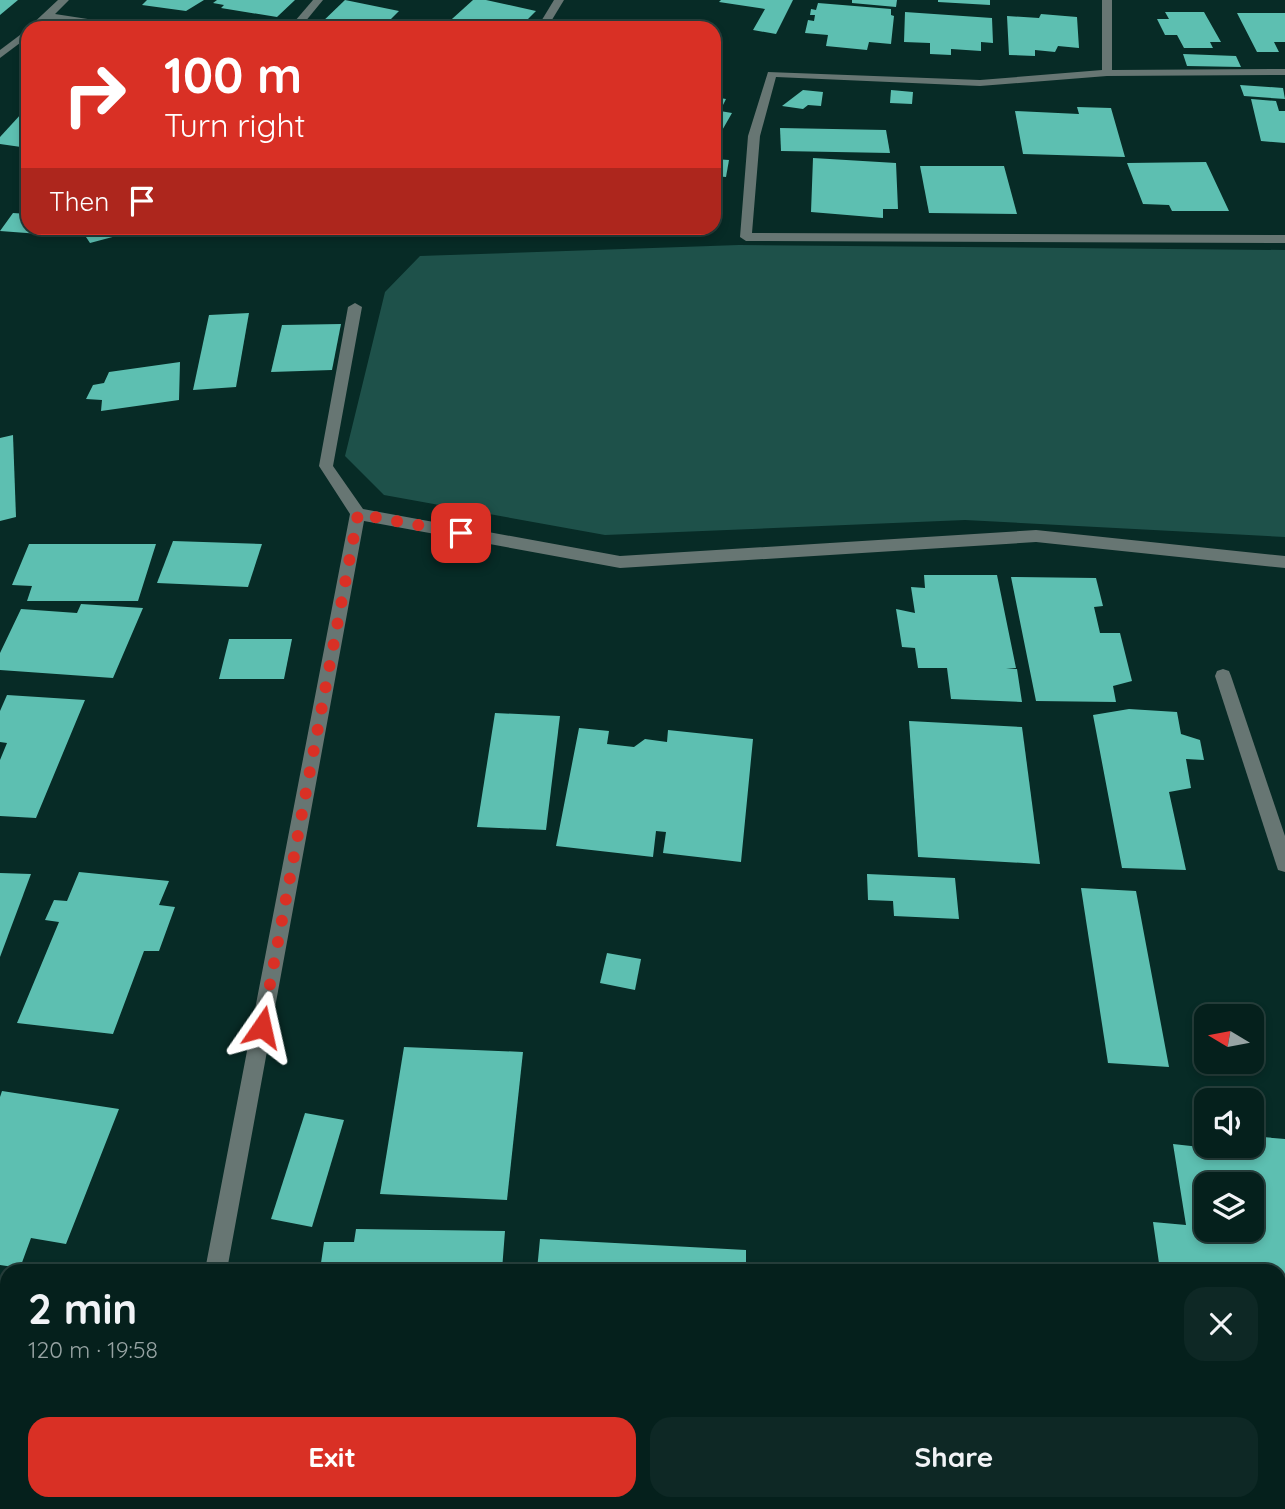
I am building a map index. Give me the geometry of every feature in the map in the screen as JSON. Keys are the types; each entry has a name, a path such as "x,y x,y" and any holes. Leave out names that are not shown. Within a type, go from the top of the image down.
{"street":[{"path":"42,21 64,0"},
{"path":"300,21 318,0"},
{"path":"546,21 559,0"},
{"path":"1107,0 1107,73"},
{"path":"48,16 81,21"},
{"path":"0,55 21,38"},
{"path":"1285,72 1107,73 979,83 772,74 754,136 746,237 1285,239"},
{"path":"217,1264 358,514 326,466 355,307"},
{"path":"358,514 620,562 1036,536 1285,562"},
{"path":"1223,676 1285,864"}],"shaded area":[{"path":"739,245 1285,250 1285,537 965,520 605,535 384,495 345,456 385,292 420,256"}],"building":[{"path":"0,0 18,0 0,15"},
{"path":"147,0 204,0 186,11 142,5"},
{"path":"217,0 295,0 277,17 221,8 224,5 213,3"},
{"path":"345,0 399,11 389,21 323,21"},
{"path":"473,0 486,0 536,11 526,21 450,21"},
{"path":"793,0 776,34 753,30 765,9 719,2"},
{"path":"852,0 897,0 896,7 852,3"},
{"path":"990,0 990,5 938,2"},
{"path":"818,3 891,9 891,15 894,16 891,44 869,42 867,50 826,46 828,35 805,33 808,20 814,21 815,15 810,15 811,9 816,10"},
{"path":"905,12 992,18 993,43 981,42 981,51 951,49 951,55 930,54 930,43 904,42"},
{"path":"1165,12 1204,12 1221,42 1210,42 1213,48 1184,48 1177,35 1165,35 1157,19 1169,19"},
{"path":"1237,13 1285,13 1285,42 1274,42 1279,52 1257,52"},
{"path":"1041,14 1077,17 1079,48 1058,46 1055,52 1035,50 1035,56 1009,55 1007,16 1039,18"},
{"path":"1183,54 1236,56 1241,67 1187,66"},
{"path":"1240,85 1283,88 1285,99 1244,96"},
{"path":"803,90 823,92 821,106 808,105 803,109 782,106"},
{"path":"891,90 913,92 912,104 890,103"},
{"path":"1251,99 1276,101 1279,111 1285,111 1285,143 1261,141"},
{"path":"1077,107 1111,108 1125,157 1023,154 1015,111 1079,114"},
{"path":"721,111 732,113 721,132"},
{"path":"21,114 21,147 0,144 0,137"},
{"path":"780,128 886,130 890,153 781,151"},
{"path":"813,158 896,163 898,209 883,209 883,218 811,212"},
{"path":"721,159 729,160 726,177 721,177"},
{"path":"1206,162 1229,211 1172,211 1169,205 1143,204 1127,163"},
{"path":"920,166 1004,166 1017,214 929,213"},
{"path":"13,213 21,214 21,233 0,231"},
{"path":"85,235 120,235 90,243"},
{"path":"249,313 236,387 193,390 209,315"},
{"path":"341,324 332,370 271,372 282,325"},
{"path":"180,362 179,400 101,411 102,400 86,399 93,385 104,383 109,372"},
{"path":"13,435 16,517 0,521 0,438"},
{"path":"173,541 262,544 248,587 157,583"},
{"path":"29,544 156,544 138,601 27,601 32,586 12,585"},
{"path":"924,575 997,575 1016,668 1006,669 1017,669 1022,702 951,699 947,668 918,668 915,648 902,647 896,609 915,613 911,587 925,588"},
{"path":"1011,577 1096,578 1103,606 1094,607 1100,633 1120,633 1132,681 1113,686 1116,702 1036,701"},
{"path":"81,604 143,608 113,678 0,670 0,653 21,609 77,613"},
{"path":"229,639 292,639 284,679 219,679"},
{"path":"7,695 85,700 36,818 0,816 0,760 7,743 0,742 0,711"},
{"path":"1129,709 1177,712 1181,734 1200,740 1204,760 1186,759 1191,788 1169,792 1186,870 1122,868 1093,715"},
{"path":"495,713 560,716 546,830 477,827"},
{"path":"909,721 1022,727 1040,864 918,857"},
{"path":"579,728 609,731 607,744 634,747 645,739 667,742 668,730 753,739 741,862 663,853 666,832 656,831 653,857 556,846"},
{"path":"79,872 169,881 159,905 175,907 159,951 144,951 113,1034 17,1023 59,922 45,920 54,900 67,901"},
{"path":"0,873 31,874 0,957"},
{"path":"867,874 955,878 959,919 894,916 893,901 868,900"},
{"path":"1081,888 1136,891 1169,1067 1108,1063"},
{"path":"607,953 641,959 635,990 600,983"},
{"path":"404,1047 523,1052 507,1200 380,1194"},
{"path":"2,1091 119,1109 66,1244 31,1238 21,1264 0,1264"},
{"path":"305,1113 344,1120 312,1227 271,1219"},
{"path":"1264,1137 1285,1139 1285,1264 1159,1264 1153,1222 1186,1225 1173,1144 1194,1146 1194,1158 1264,1158"},
{"path":"356,1229 505,1231 502,1264 321,1264 324,1242 354,1242"},
{"path":"540,1239 746,1250 746,1264 538,1264"}],"route":[{"path":"262,1027 358,514 461,533"}]}
